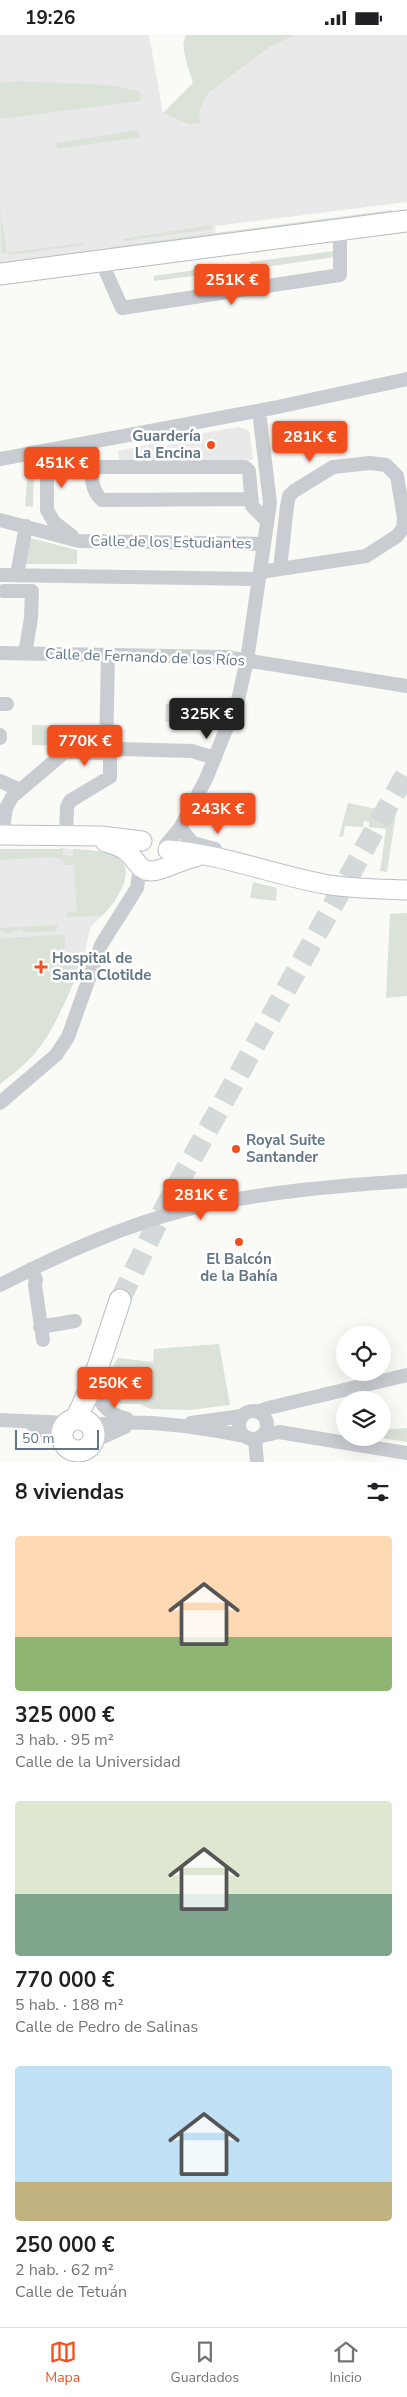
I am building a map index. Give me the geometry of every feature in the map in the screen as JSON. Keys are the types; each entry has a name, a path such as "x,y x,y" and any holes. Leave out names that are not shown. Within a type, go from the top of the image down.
{"main road":[{"path":"0,274 407,221"},
{"path":"0,286 340,241 407,234"},
{"path":"1,835 66,835 142,841 154,838 167,847 215,856 325,884 365,889 407,890"},
{"path":"87,836 126,851 138,865 154,871 186,859 215,856"},
{"path":"138,865 135,850 142,841"},
{"path":"161,869 166,863 167,847"},
{"path":"59,1462 78,1436 92,1407 92,1385 120,1300"}],"street":[{"path":"106,273 122,308 340,275 340,241"},
{"path":"0,459 259,411 407,379"},
{"path":"167,847 180,828 214,758 238,700 247,659 270,503 259,411"},
{"path":"91,443 92,482 96,496 102,500 252,499"},
{"path":"17,575 26,526 40,518 47,510 47,451"},
{"path":"0,575 122,579 260,575 280,569 366,556 397,536 403,528 404,519 398,476 392,469 378,464 333,467 294,491 289,496 287,506 280,569"},
{"path":"92,467 245,467 249,471 252,507 267,521"},
{"name":"Calle de los Estudiantes","path":"47,510 54,522 79,541"},
{"name":"Calle de los Estudiantes","path":"0,520 79,541 264,544"},
{"path":"2,591 32,591 25,654"},
{"name":"Calle de Fernando de los Ríos","path":"0,653 209,656 247,659 407,686"},
{"path":"66,835 67,807 70,801 110,777 108,753 108,655"},
{"path":"1,835 6,808 12,797 65,752 108,753 120,749 192,751 214,758"},
{"path":"0,781 20,790"},
{"path":"180,828 193,843 214,848 239,863"},
{"path":"0,1103 56,1055 68,1037 101,945 137,889 138,865"},
{"path":"0,1285 31,1269 134,1226 189,1209 342,1185 407,1181"},
{"path":"31,1269 36,1280 34,1285 42,1334 75,1321"},
{"path":"262,1417 268,1408 407,1375"},
{"path":"92,1385 97,1397 111,1413 142,1424 254,1437 279,1432 407,1453"},
{"path":"170,1426 242,1416 252,1411 279,1432"},
{"path":"242,1416 239,1423 240,1430 254,1437"},
{"path":"254,1437 266,1429 262,1417"},
{"path":"0,1420 30,1423 43,1421 78,1436 113,1431 142,1424"},
{"path":"254,1437 257,1462"}],"shaded area":[{"path":"0,35 149,35 163,113 193,83 183,43 186,35 407,35 407,202 215,226 216,240 0,267"},
{"path":"186,35 295,35 269,47 208,93 199,110 200,123 189,124 163,113 193,83 184,47"},
{"path":"15,81 110,85 139,91 141,96 140,101 0,119 0,83"},
{"path":"138,130 140,137 57,149 56,143"},
{"path":"0,209 7,253 2,253"},
{"path":"392,210 393,216 108,251 110,247"},
{"path":"212,225 212,229 122,241 122,239"},
{"path":"85,243 85,245 8,255 7,253"},
{"path":"334,251 335,257 243,270 251,262"},
{"path":"209,268 216,273 154,281 154,276"},
{"name":"Guardería La Encina","path":"239,427 246,429 250,433 253,460 120,462 118,451 162,442 163,446 191,441 191,435"},
{"path":"34,467 33,507 25,506 28,468"},
{"path":"26,537 77,550 77,564 22,564"},
{"path":"166,704 174,704 186,711 185,722 165,722"},
{"path":"32,725 96,726 95,747 32,745"},
{"path":"348,803 396,813 387,872 380,871 386,829 369,827 369,822 364,821 363,827 345,826 343,837 339,837"},
{"name":"Hospital de Santa Clotilde","path":"63,848 114,855 123,864 125,877 114,903 90,928 82,966 48,1034 33,1055 0,1084 0,849"},
{"path":"63,848 63,855 73,856 73,849 95,851 111,854 123,862 126,870 123,887 113,904 102,916 67,917 67,912 77,912 74,865 65,865 62,860 56,857 0,860 0,849"},
{"path":"253,882 277,888 276,901 250,898"},
{"path":"407,913 407,996 386,998 390,914"},
{"path":"58,925 55,931 25,932 19,929 9,934 0,930 0,928"},
{"path":"65,935 64,962 67,965 81,967 49,1033 27,1062 0,1084 0,938"},
{"path":"219,1344 230,1405 189,1410 151,1409 139,1404 122,1404 111,1400 109,1390 110,1378 118,1358 153,1362 154,1349"},
{"path":"407,1428 407,1442 391,1439 391,1429"}],"tunnel":[{"path":"120,1300 166,1205 407,772"}],"place":[{"name":"Guardería La Encina","path":"211,445"},
{"name":"Hospital de Santa Clotilde","path":"41,967"},
{"name":"Royal Suite Santander","path":"236,1149"},
{"name":"El Balcón de la Bahía","path":"239,1242"}]}
